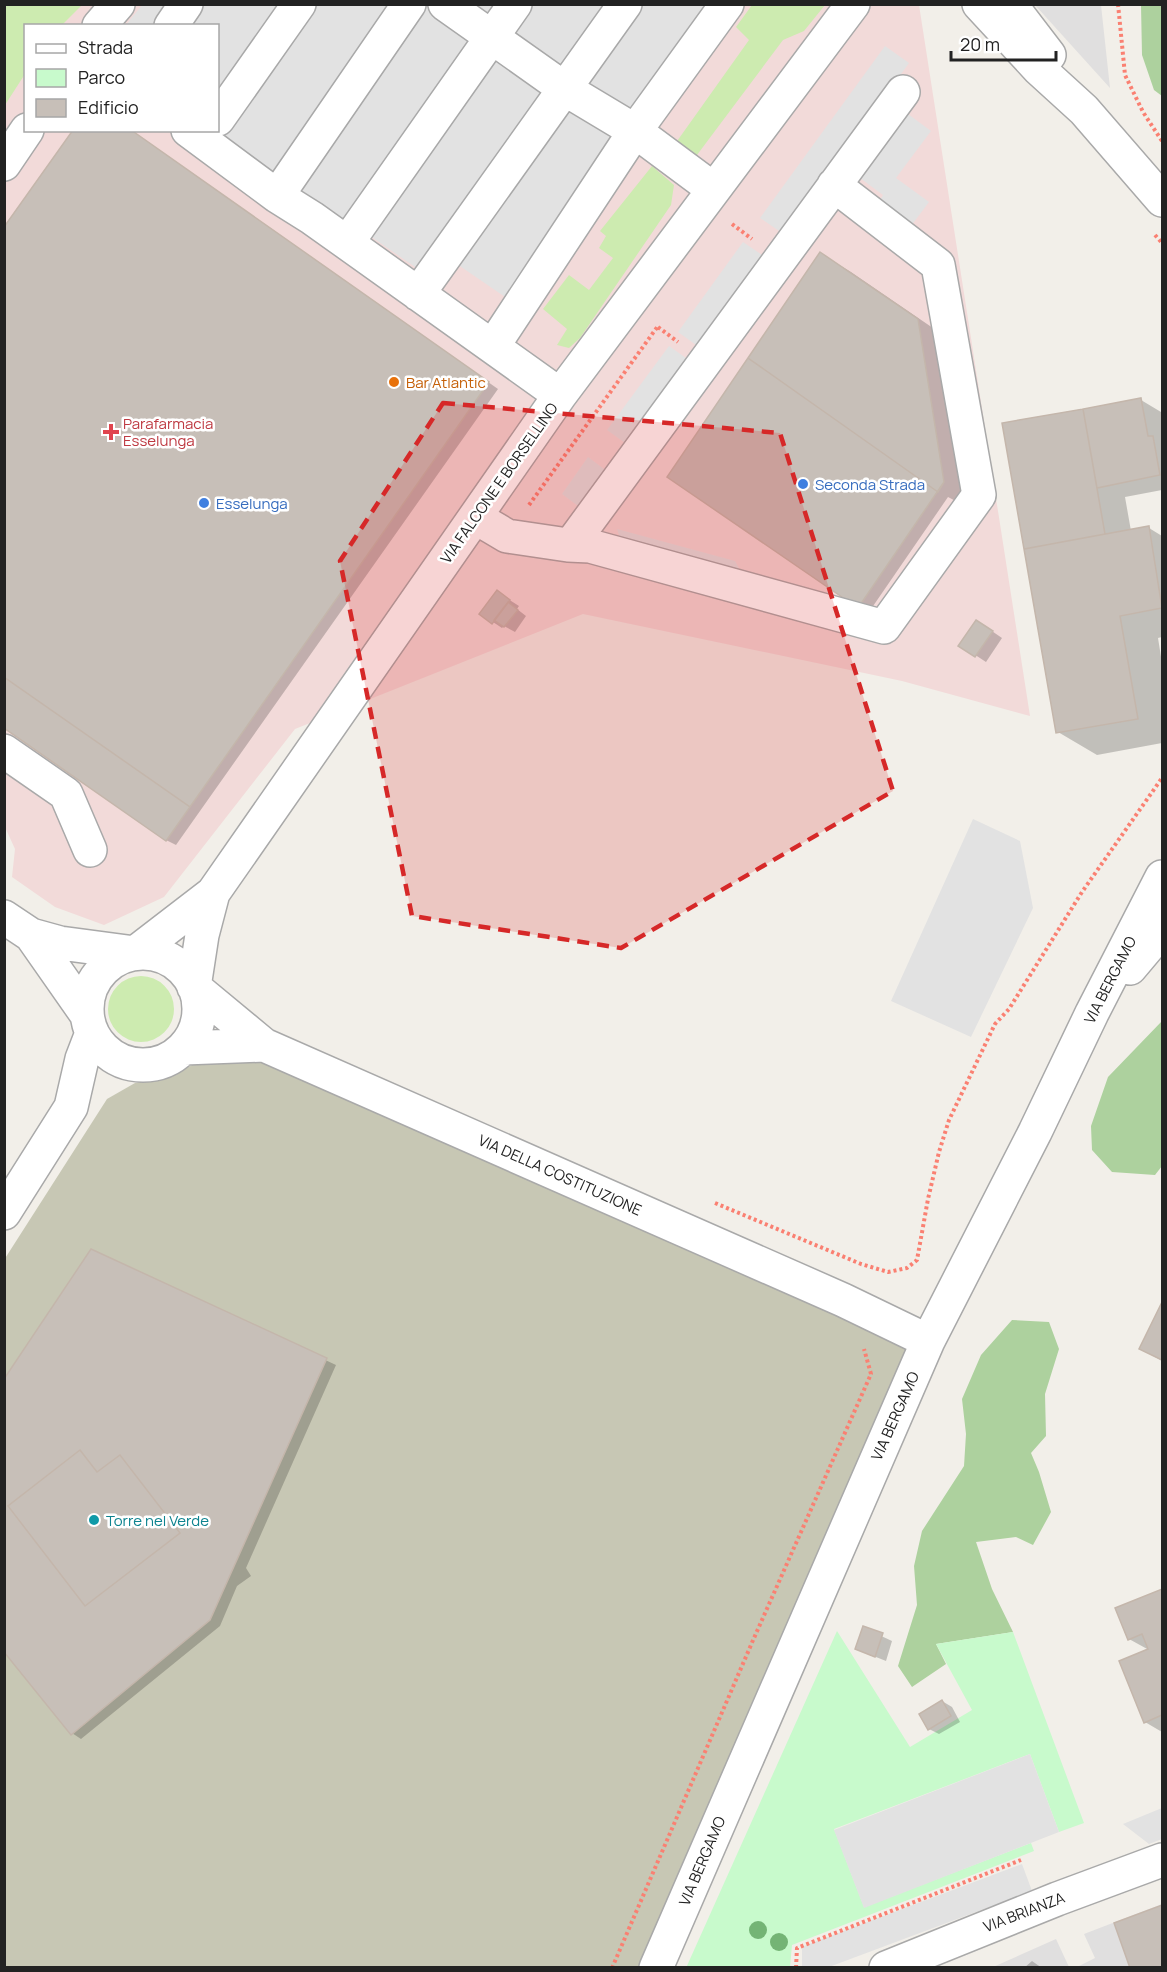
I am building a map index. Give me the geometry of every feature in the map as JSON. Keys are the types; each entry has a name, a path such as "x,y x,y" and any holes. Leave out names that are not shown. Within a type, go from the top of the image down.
{"street":[{"path":"101,24 118,4"},
{"path":"172,24 186,4"},
{"path":"219,110 299,4"},
{"path":"277,196 409,4"},
{"path":"445,4 565,89 635,131 713,189"},
{"path":"347,243 514,4"},
{"path":"418,294 624,4"},
{"path":"493,346 635,131 727,4"},
{"name":"VIA FALCONE E BORSELLINO","path":"194,987 202,936 213,893 560,395 853,4"},
{"path":"979,4 1014,44 1084,110 1162,200"},
{"path":"1010,4 1051,57 1084,110"},
{"path":"568,545 903,92"},
{"path":"4,164 26,132"},
{"path":"206,132 277,196 347,243 560,395"},
{"path":"475,517 507,536 590,546 884,627 979,495 938,265 834,185"},
{"path":"4,751 66,794 90,850"},
{"name":"VIA BERGAMO","path":"656,1968 928,1341 1162,877"},
{"path":"71,1107 89,1024 88,997 94,981 104,968 118,958 135,954 213,893"},
{"path":"4,917 31,935 60,943 135,954 153,954 170,960 185,971 194,987 199,1003 198,1019 193,1035 184,1048 158,1064 127,1063 112,1057 100,1047 89,1024 31,935"},
{"path":"1092,1013 1162,930"},
{"path":"194,987 264,1045"},
{"name":"VIA DELLA COSTITUZIONE","path":"184,1048 264,1045 843,1300 928,1341"},
{"path":"4,1213 71,1107 96,1084 127,1063"},
{"name":"VIA BRIANZA","path":"906,1964 1162,1860"}],"path":[{"path":"1118,4 1125,75 1143,112 1162,141"},
{"path":"726,233 732,224"},
{"path":"507,536 664,318"},
{"path":"707,1199 861,1264 888,1272 907,1268 917,1260 930,1190 949,1120 995,1024 1009,1009 1082,892 1162,778"},
{"path":"843,1300 861,1264"},
{"path":"612,1968 754,1638 872,1374 863,1346"},
{"path":"796,1968 796,1948 1021,1860"}],"highlighted area":[{"path":"443,403 780,433 893,791 621,948 412,916 340,561"}],"shaded area":[{"path":"44,4 919,5 1030,716 902,681 583,614 295,729 164,897 104,925 55,907 12,877 15,849 5,827 4,46 24,25 24,132 219,132 219,24 25,24"},
{"path":"143,4 714,5 508,299 454,262 418,269 370,236 344,223 214,132 219,132 219,24 127,24"},
{"path":"1035,5 1101,5 1110,88"},
{"path":"885,46 909,63 785,235 760,218"},
{"path":"908,114 931,131 896,178 929,202 911,226 879,202 883,195 860,178"},
{"path":"743,242 768,259 703,350 678,332"},
{"path":"669,346 693,363 632,448 607,430"},
{"path":"588,457 612,475 586,512 562,494"},
{"path":"617,529 735,561 751,590 627,559"},
{"path":"973,819 1020,841 1033,908 971,1037 891,1001"},
{"path":"235,1056 283,1068 912,1346 642,1967 5,1967 4,1260 107,1099 135,1083 171,1076 202,1060"},
{"path":"1030,1754 1059,1832 864,1908 834,1830"},
{"path":"1162,1808 1162,1839 1149,1844 1123,1824"},
{"path":"1022,1864 1032,1891 829,1967 802,1968 802,1947"},
{"path":"1162,1904 1162,1967 1075,1968 1095,1958 1084,1934"},
{"path":"1056,1939 1069,1967 993,1967"}],"green space":[{"path":"5,4 82,5 63,24 24,24 24,76 5,105"},
{"path":"752,5 825,5 804,31 783,40 697,155 681,160 670,151 749,40 736,27"},
{"path":"1141,5 1162,5 1162,96 1154,90 1142,55"},
{"path":"652,166 674,185 671,205 580,338 569,348 557,345 567,329 543,309 569,275 589,290 613,258 599,248 606,236 600,231"},
{"path":"135,976 147,976 165,985 172,996 174,1009 172,1022 165,1033 154,1040 135,1042 122,1037 113,1028 108,1015 108,1003 113,990 122,981"},
{"path":"1162,1021 1162,1166 1155,1175 1112,1172 1092,1150 1091,1126 1108,1077"},
{"path":"1012,1320 1049,1322 1059,1349 1045,1394 1046,1436 1031,1453 1051,1512 1033,1545 1016,1537 976,1542 992,1589 1013,1632 936,1644 946,1664 912,1687 898,1666 917,1605 914,1566 922,1531 964,1466 966,1434 962,1399 981,1355"},
{"path":"837,1631 910,1747 972,1710 936,1644 1013,1632 1084,1823 1059,1832 1030,1754 834,1829 864,1907 1031,1843 1034,1851 792,1945 790,1967 686,1968"}],"building":[{"name":"Esselunga","path":"72,132 134,132 489,382 190,807 4,677 4,227"},
{"path":"820,252 918,319 944,482 858,608 667,477"},
{"path":"820,252 918,319 944,482 938,492 748,358"},
{"path":"1141,398 1148,436 1153,436 1160,475 1097,488 1083,409"},
{"path":"1083,409 1105,534 1024,549 1002,423"},
{"path":"1149,526 1162,608 1120,616 1138,719 1056,733 1024,549"},
{"path":"497,590 510,600 492,624 479,614"},
{"path":"508,602 518,610 504,627 494,620"},
{"path":"976,620 993,631 975,657 958,646"},
{"path":"4,677 190,807 166,841 4,728"},
{"path":"91,1249 327,1358 210,1620 71,1735 4,1652 4,1379"},
{"path":"1162,1302 1162,1360 1139,1349"},
{"name":"Torre nel Verde","path":"80,1450 97,1472 120,1455 180,1533 85,1606 8,1506"},
{"path":"1162,1589 1162,1715 1144,1723 1119,1661 1148,1649 1142,1634 1128,1640 1115,1608"},
{"path":"863,1626 883,1633 875,1657 855,1649"},
{"path":"942,1700 951,1716 928,1730 919,1714"},
{"path":"1162,1905 1162,1968 1130,1968 1114,1923"}],"place":[{"name":"Bar Atlantic","path":"394,382"},
{"name":"Parafarmacia Esselunga","path":"111,432"},
{"name":"Seconda Strada","path":"803,484"},
{"name":"Esselunga","path":"204,503"},
{"name":"Torre nel Verde","path":"94,1520"}]}
